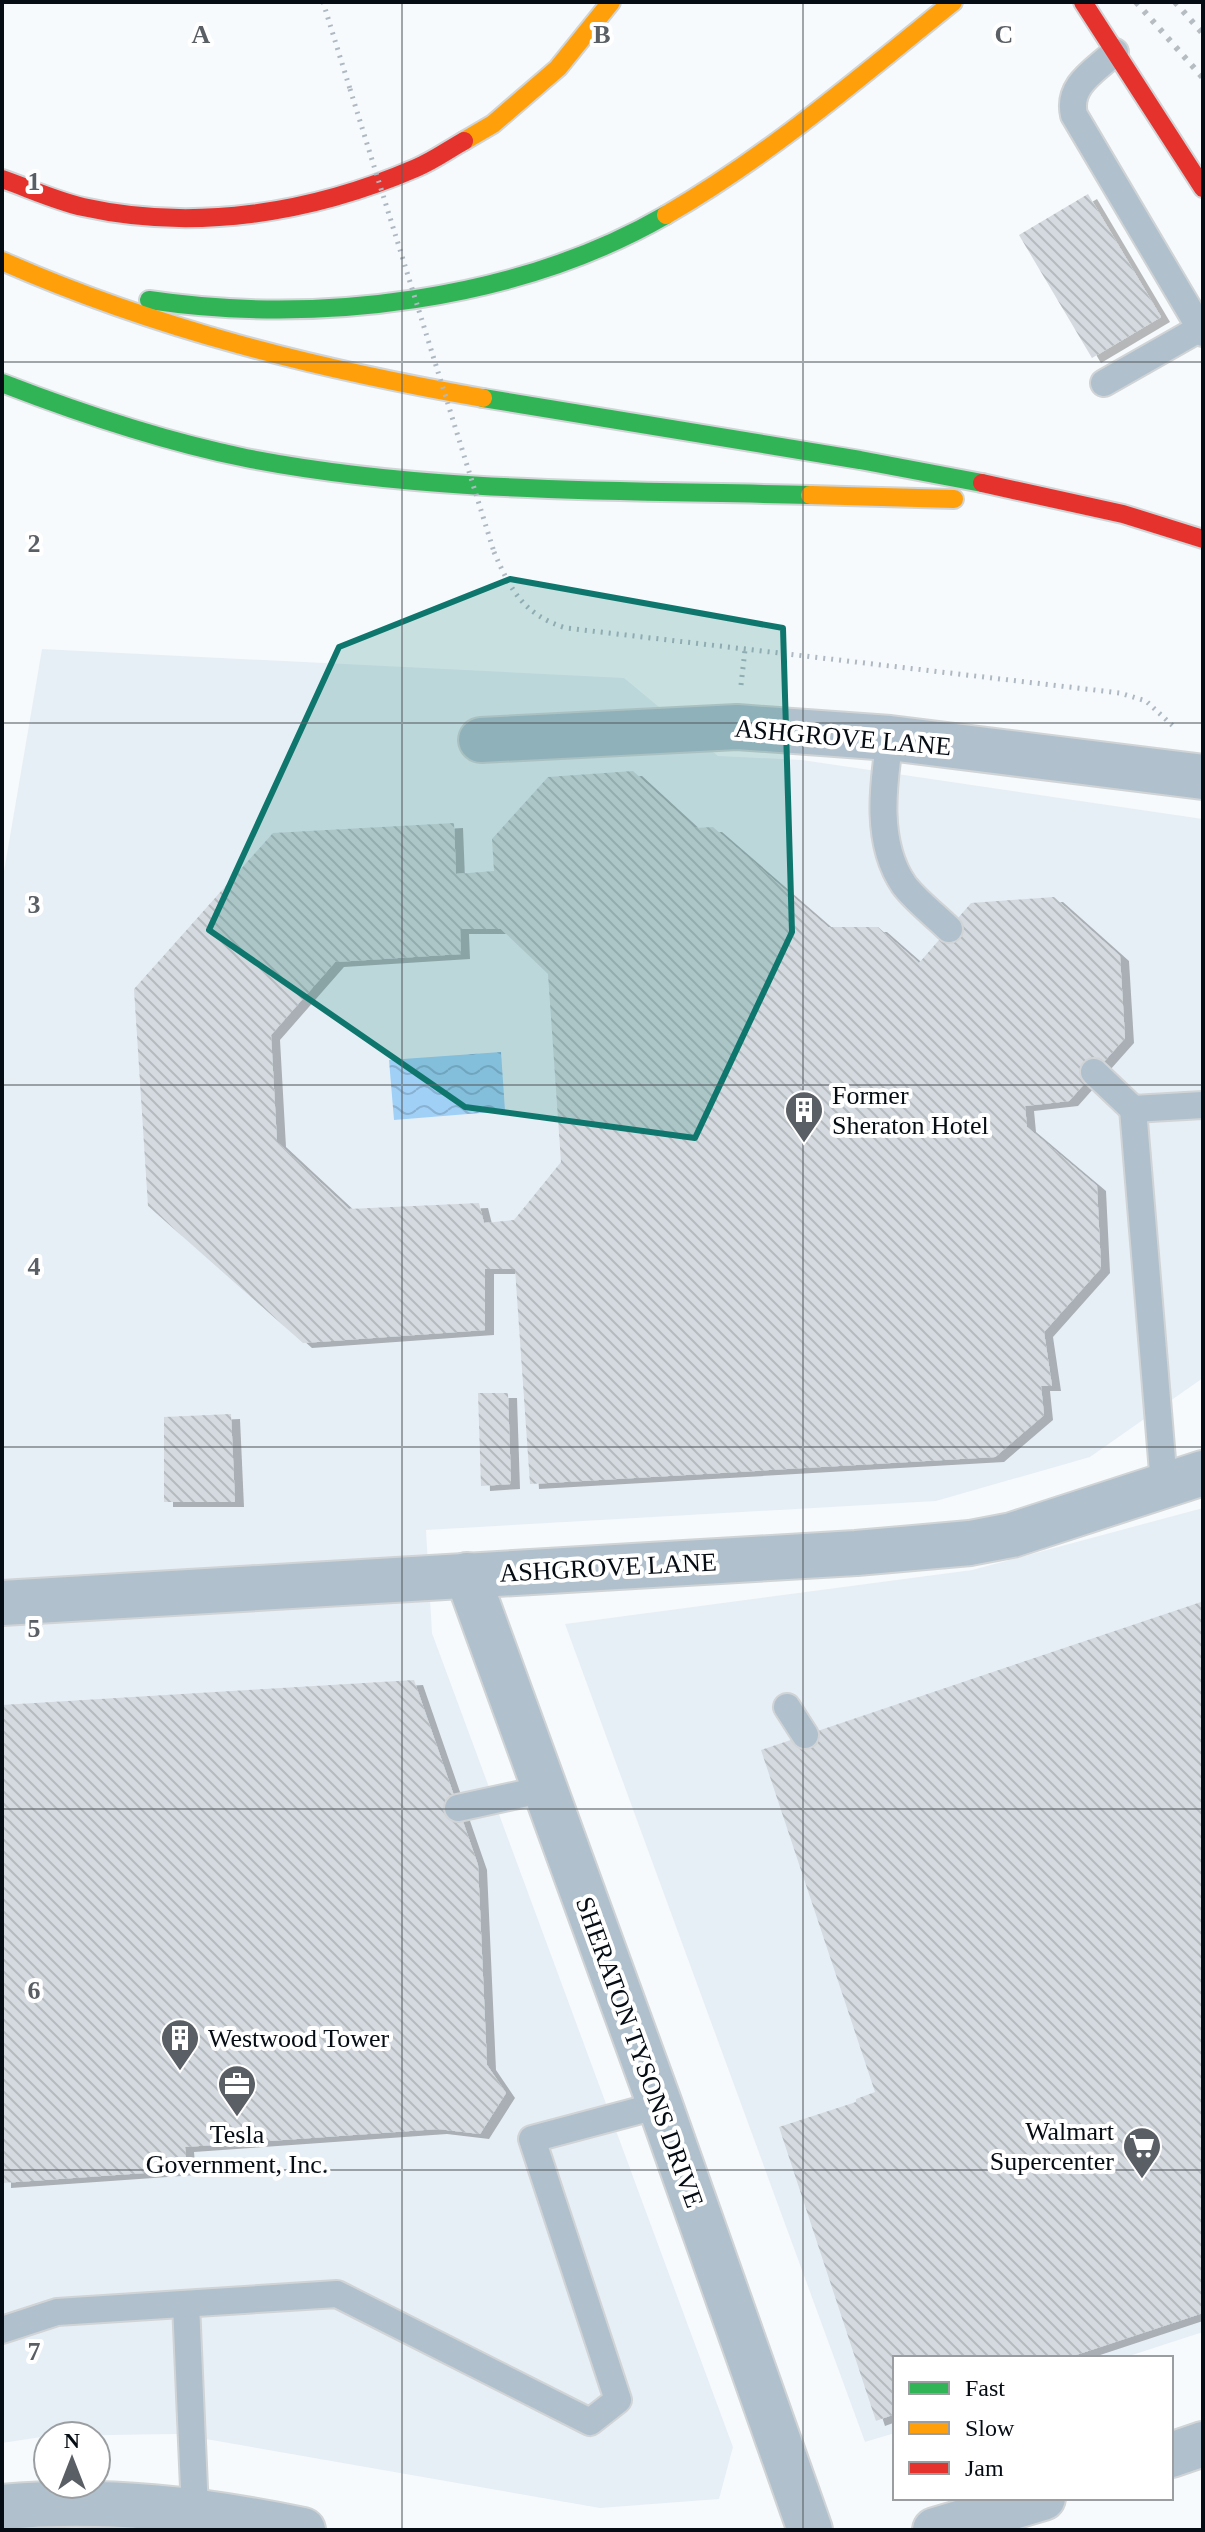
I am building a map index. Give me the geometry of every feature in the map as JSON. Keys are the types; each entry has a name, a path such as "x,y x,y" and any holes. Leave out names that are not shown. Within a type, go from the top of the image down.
{"highway":[{"path":"2,179 92,208 170,220 250,215 334,199 437,159 499,119 535,90 572,53 611,2"},
{"path":"37,278 94,292 166,303 258,309 400,303 444,296 529,274 600,249 704,193 747,164 953,2"},
{"path":"1083,2 1203,188"},
{"path":"2,261 37,278 177,330 304,363 525,406 910,468 1126,515 1203,539"},
{"path":"2,381 90,417 152,436 270,462 350,473 522,486 1072,502"}],"street":[{"name":"ASHGROVE LANE","path":"481,740 737,727 890,738 1203,777"},
{"name":"ASHGROVE LANE","path":"2,1603 840,1554 970,1543 1012,1535 1184,1478"},
{"name":"SHERATON TYSONS DRIVE","path":"467,1575 660,2105 810,2530"},
{"path":"1173,2454 1203,2444"},
{"path":"935,2530 1036,2500"},
{"path":"2,2507 46,2503 146,2505 303,2530"}],"lane":[{"path":"1104,383 1201,331 1074,115 1073,95 1078,87 1115,52"},
{"path":"890,738 882,788 888,854 905,886 949,929"},
{"path":"1094,1072 1133,1109 1184,1478"},
{"path":"1133,1109 1203,1105"},
{"path":"787,1707 805,1735"},
{"path":"458,1808 545,1789"},
{"path":"2,2330 57,2312 337,2294 590,2422 618,2400 532,2139 660,2105"},
{"path":"186,2304 195,2511"}],"path":[{"path":"323,2 494,552 507,582 518,597 548,622 566,628 1120,693 1146,701 1180,731"},
{"path":"740,697 745,650"}],"highlighted area":[{"path":"510,579 783,628 792,932 695,1138 465,1107 209,930 339,647"}],"shaded area":[{"path":"42,649 624,678 718,756 802,760 1203,819 1203,1378 1090,1457 936,1501 426,1530 432,1633 733,2447 719,2499 600,2508 177,2434 112,2435 112,2420 32,2420 32,2438 2,2443 2,883"},
{"path":"1203,1508 1203,2332 1129,2356 893,2356 893,2434 865,2442 565,1624 972,1570"}],"water":[{"path":"501,1052 505,1111 394,1120 389,1060"}],"building":[{"path":"1088,194 1161,317 1092,358 1019,235"},
{"name":"Former Sheraton Hotel","path":"633,771 695,828 713,827 828,927 878,927 919,963 971,903 1054,897 1120,956 1125,1038 1069,1101 1025,1106 1027,1127 1097,1186 1101,1268 1044,1332 1052,1386 1041,1386 1044,1415 995,1457 530,1484 515,1269 485,1269 485,1330 303,1343 148,1206 134,989 273,833 454,823 456,874 494,871 492,839 548,777","holes":["460,929 501,929 548,974 561,1162 514,1220 484,1223 479,1203 349,1209 277,1142 271,1035 335,962 461,954"]},
{"path":"478,1393 508,1393 511,1484 481,1486"},
{"path":"231,1414 235,1502 164,1502 164,1417"},
{"path":"1201,1602 1203,2313 1073,2356 893,2356 893,2415 876,2421 779,2127 856,2102 856,2099 875,2092 761,1750"},
{"path":"414,1680 478,1865 487,2065 506,2093 480,2134 438,2129 185,2147 187,2170 2,2183 2,1705"}],"railway":[{"path":"1136,2 1203,78"},
{"path":"1175,2 1203,34"}],"traffic: fast":[{"path":"149,300 214,307 280,309 348,307 415,299 482,286 546,268 608,244 666,215"},
{"path":"2,383 153,435 246,458 315,470 527,488 810,495"},
{"path":"483,398 982,483"}],"traffic: slow":[{"path":"464,141 493,124 558,68 611,2"},
{"path":"666,215 778,141 953,2"},
{"path":"2,261 178,327 298,360 483,398"},
{"path":"810,495 954,499"}],"traffic: jam":[{"path":"1083,2 1203,188"},
{"path":"2,179 83,207 168,218 210,218 252,214 336,197 416,168 464,141"},
{"path":"982,483 1123,514 1203,539"}],"place":[{"name":"Former Sheraton Hotel","path":"804,1144"},
{"name":"Westwood Tower","path":"180,2072"},
{"name":"Tesla Government, Inc.","path":"237,2118"},
{"name":"Walmart Supercenter","path":"1142,2180"}]}
